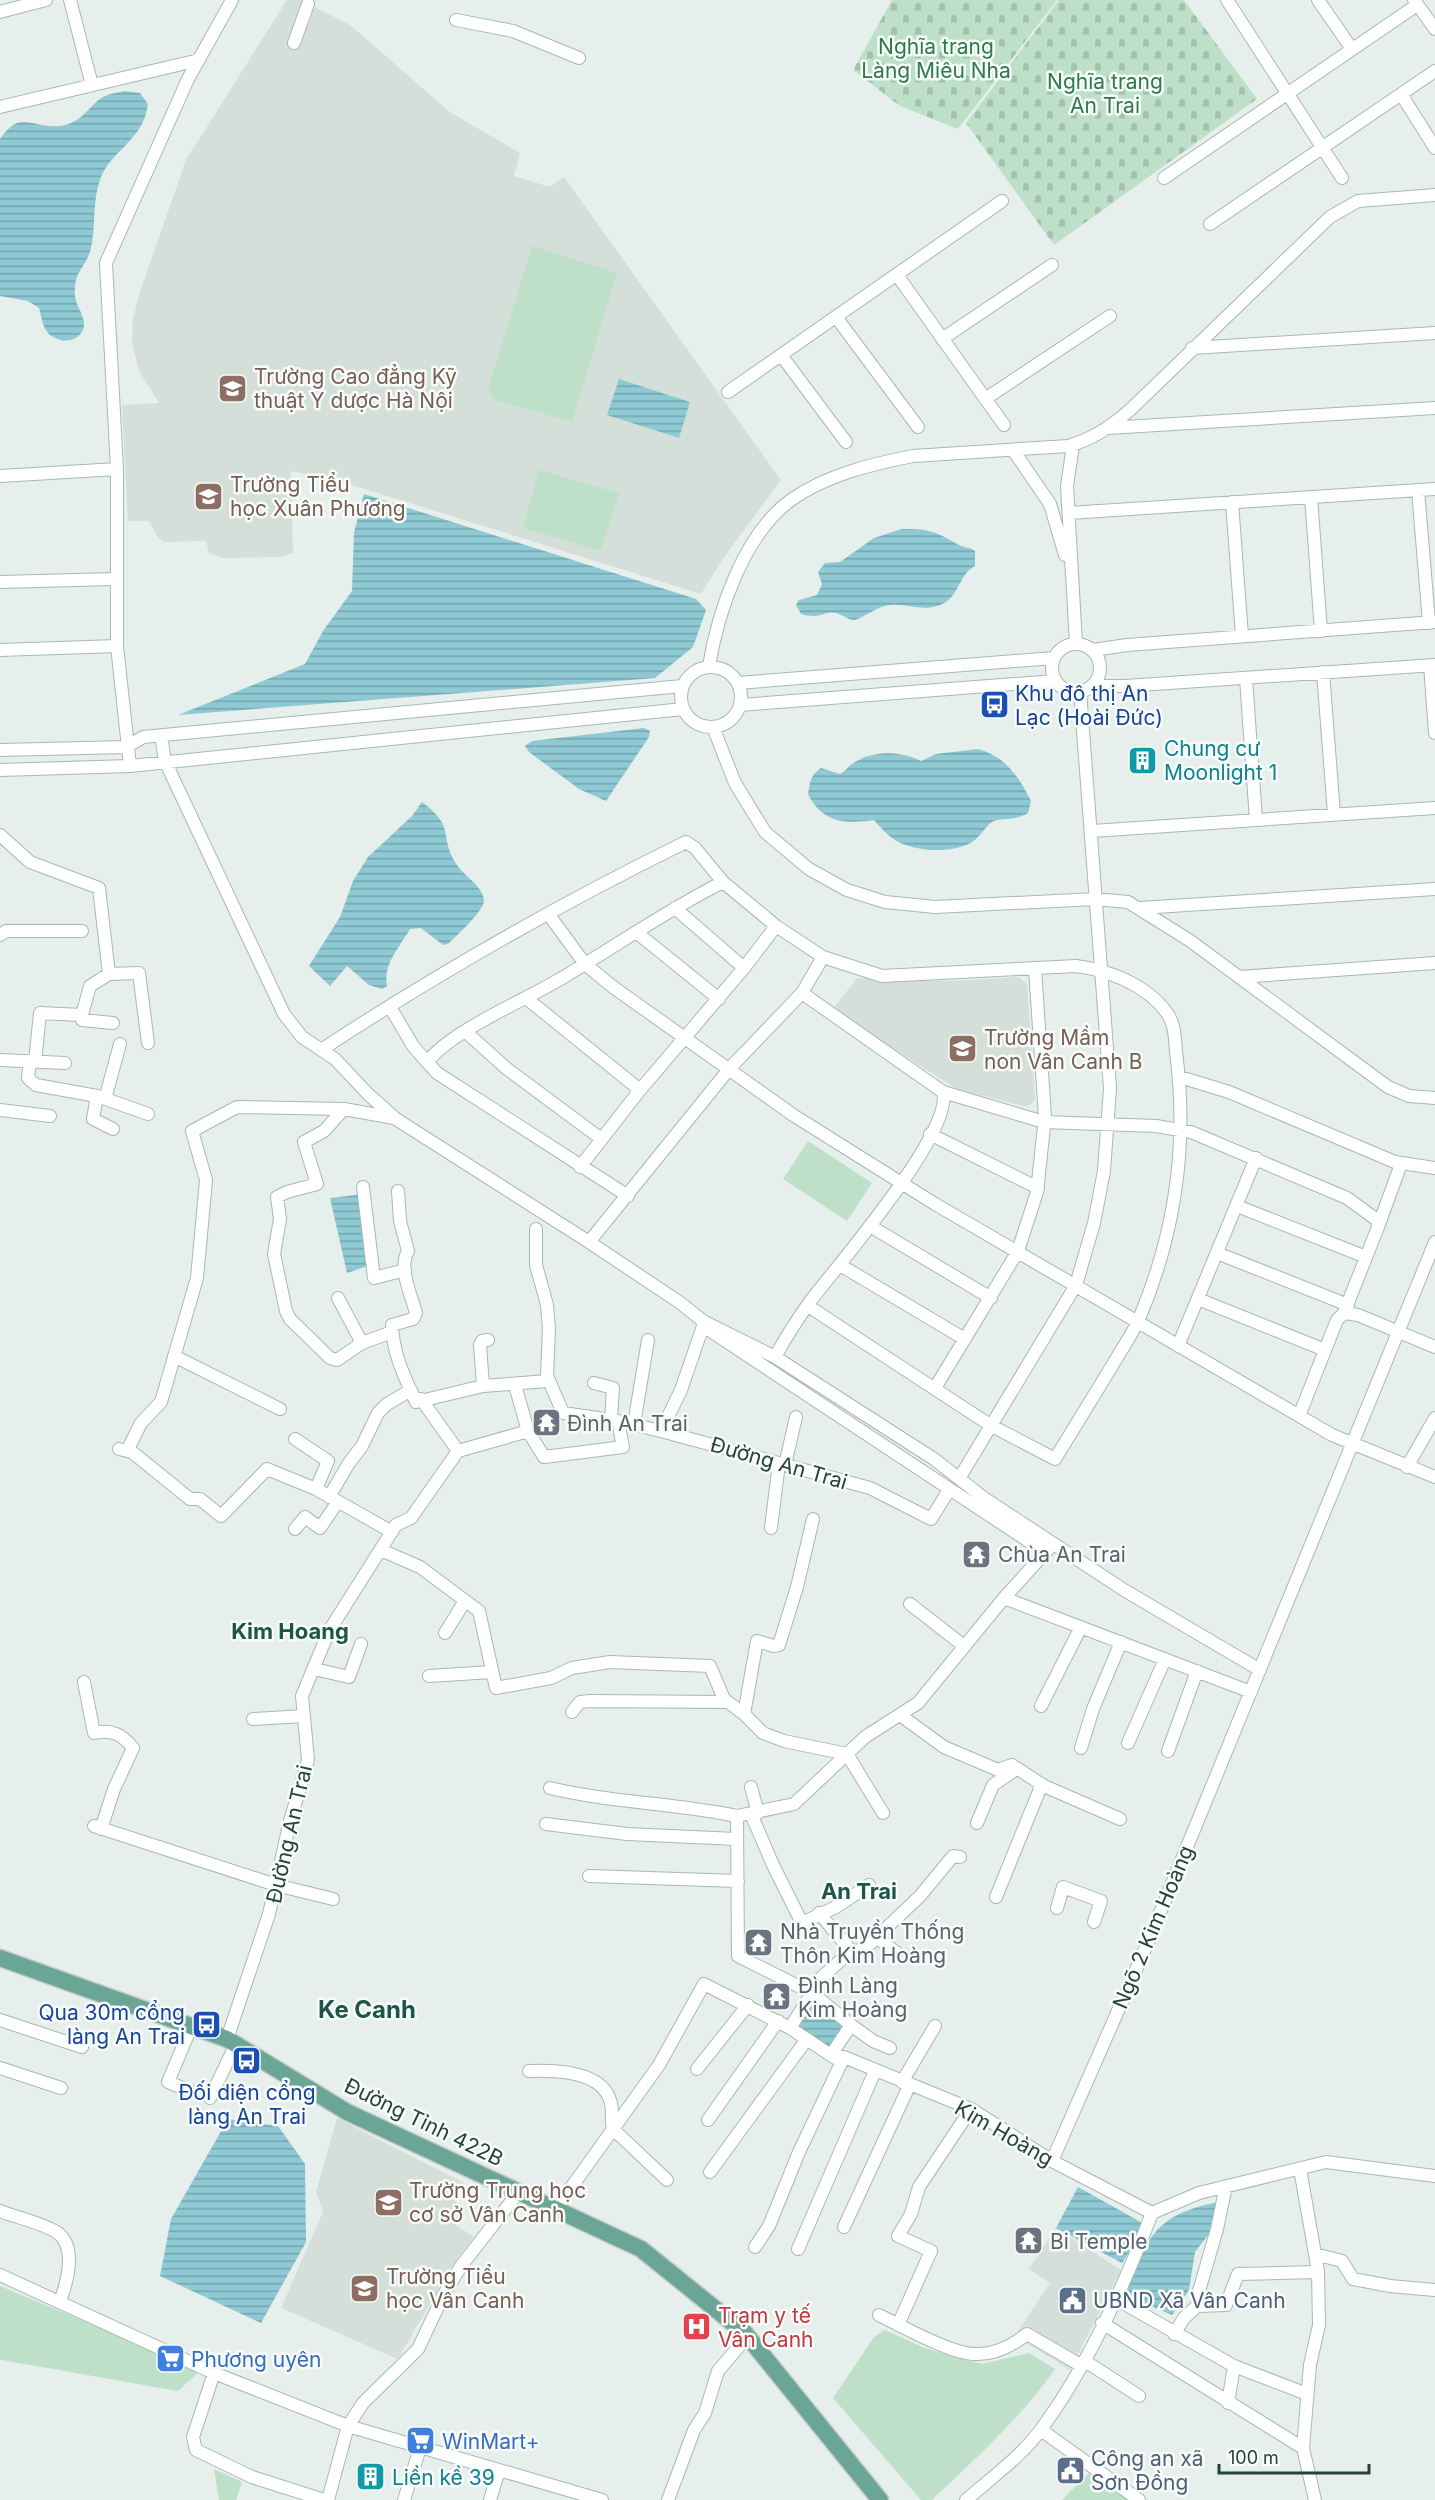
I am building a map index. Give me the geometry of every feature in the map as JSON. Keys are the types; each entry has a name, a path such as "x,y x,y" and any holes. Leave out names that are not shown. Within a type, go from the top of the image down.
{"main road":[{"name":"Đường Tỉnh 422B","path":"0,1958 192,2025 231,2041 347,2112 641,2248 747,2337 880,2500"}],"street":[{"path":"0,12 46,0"},
{"path":"70,0 92,85"},
{"path":"130,766 117,646 115,579 117,469 106,262 199,60 232,0"},
{"path":"1227,0 1342,178"},
{"path":"1318,0 1352,49"},
{"path":"1164,178 1352,49 1416,2 1435,29"},
{"path":"294,43 308,4"},
{"path":"456,20 513,31 579,58"},
{"path":"0,107 199,60"},
{"path":"1210,224 1435,71"},
{"path":"1401,94 1435,148"},
{"path":"709,666 719,618 738,569 778,511 791,500 817,486 888,461 913,456 1073,445 1087,441 1108,428 1313,231 1346,206 1358,201 1435,195"},
{"path":"728,392 1002,201"},
{"path":"942,339 1052,265"},
{"path":"897,275 1004,425"},
{"path":"985,399 1110,316"},
{"path":"836,317 918,427"},
{"path":"1192,348 1435,333"},
{"path":"781,356 846,442"},
{"path":"1108,428 1435,408"},
{"path":"1073,445 1068,474 1070,574 1076,644"},
{"path":"1013,450 1050,504 1070,574"},
{"path":"0,476 117,469"},
{"path":"1069,513 1435,489"},
{"path":"1418,490 1432,623 1127,645 1093,650 1076,644 1064,646 1054,658 1052,673 1055,681 1068,691 1080,691 1092,686 1125,686 1433,665 1435,733"},
{"path":"1311,497 1320,631"},
{"path":"1232,502 1242,636"},
{"path":"0,582 115,579"},
{"path":"0,650 117,646"},
{"path":"1092,686 1100,672 1098,657 1093,650"},
{"path":"738,683 1054,658"},
{"path":"709,666 724,669 738,683 741,692 740,705 731,720 713,727 694,722 684,710 680,696 682,686 694,670 709,666"},
{"path":"1323,672 1334,814"},
{"path":"1246,678 1256,820"},
{"path":"740,705 1055,681"},
{"path":"0,750 127,747 143,737 682,686"},
{"path":"960,1477 1076,1285 1094,1223 1104,1171 1110,1089 1080,691"},
{"path":"0,770 130,766 684,710"},
{"path":"713,727 735,783 765,832 809,869 847,890 885,902 935,907 1095,898 1128,902 1161,920 1388,1087 1408,1095 1435,1098"},
{"path":"161,736 165,761 284,1014 302,1037 335,1059 368,1094 396,1119 590,1242 716,1329 774,1357 960,1477 1049,1548"},
{"path":"1092,831 1435,808"},
{"path":"0,835 30,862 99,888 109,974"},
{"path":"321,1050 390,1007 549,915 686,842 695,848 723,882 776,926 823,957 887,976 1076,966 1101,970 1134,986 1168,1013 1174,1032 1180,1077 1181,1130 1178,1172 1168,1233 1138,1322 1055,1459 990,1425 808,1306"},
{"path":"428,1062 436,1051 466,1032 723,882"},
{"path":"1139,908 1435,889"},
{"path":"675,908 744,968"},
{"path":"549,915 585,964 684,1040 730,1068 793,1115 902,1183 1299,1416 1353,1445 1435,1477"},
{"path":"580,1167 600,1138 719,999 776,926"},
{"path":"0,935 6,931 82,931"},
{"path":"636,933 719,999"},
{"path":"590,1242 730,1068 802,993 823,957"},
{"path":"1239,976 1435,963"},
{"path":"935,1388 963,1338 991,1298 1018,1251 1038,1188 1044,1122 1035,969"},
{"path":"113,1023 82,1020 90,986 109,974 139,973 148,1043"},
{"path":"802,993 943,1092 1044,1122 1156,1126 1210,1138 1347,1198 1371,1213 1377,1220 1378,1227"},
{"path":"526,998 640,1090"},
{"path":"390,1007 413,1046 436,1073 628,1196"},
{"path":"82,1015 40,1013 33,1062 28,1078 36,1085 101,1097 148,1114"},
{"path":"466,1032 506,1068 600,1138"},
{"path":"112,1129 93,1119 120,1044"},
{"path":"0,1060 65,1063"},
{"path":"1180,1077 1229,1092 1329,1132 1360,1149 1401,1164 1435,1168"},
{"path":"774,1357 808,1306 902,1183 944,1108 943,1092"},
{"path":"392,1532 316,1489 267,1469 221,1516 200,1499 190,1498 132,1452 123,1450 141,1423 161,1402 197,1278 206,1180 192,1131 237,1107 344,1109 396,1119"},
{"path":"344,1109 324,1131 304,1142 317,1184 277,1197 280,1219 274,1263 290,1319 330,1358 337,1360 362,1344 393,1332"},
{"path":"0,1110 50,1116"},
{"path":"930,1134 1038,1188"},
{"path":"1178,1346 1256,1158"},
{"path":"1299,1416 1337,1320 1346,1309 1401,1164"},
{"path":"363,1187 374,1278 405,1270"},
{"path":"398,1191 400,1221 408,1251 404,1257 405,1270 416,1313 413,1319 392,1325 397,1362 416,1402 483,1386 548,1381 549,1328 547,1305 536,1265 536,1229"},
{"path":"1237,1206 1366,1257"},
{"path":"870,1226 991,1298"},
{"name":"Ngõ 2 Kim Hoàng","path":"1052,2162 1146,1947 1435,1242"},
{"path":"1217,1253 1435,1347"},
{"path":"840,1265 963,1338"},
{"path":"1423,1271 1435,1278"},
{"path":"338,1298 362,1344"},
{"path":"1198,1299 1325,1350"},
{"path":"661,1431 681,1390 703,1326 949,1490 1260,1670"},
{"path":"483,1386 480,1346 483,1341 489,1340"},
{"path":"634,1424 648,1340"},
{"path":"174,1356 280,1409"},
{"name":"Đường An Trai","path":"548,1381 563,1413 634,1424 870,1488 931,1519 949,1490"},
{"path":"515,1384 528,1431 544,1457 622,1447 615,1420 613,1388 594,1383"},
{"path":"295,1529 305,1517 320,1527 349,1463 362,1446 378,1413 387,1404 411,1390"},
{"path":"421,1399 458,1451 528,1431"},
{"path":"771,1528 782,1464 796,1417"},
{"path":"1407,1467 1435,1418"},
{"path":"295,1439 328,1461 316,1489"},
{"name":"Đường An Trai","path":"210,2098 231,2041 269,1914 308,1760 302,1696 329,1631 396,1525 411,1518 458,1451"},
{"path":"744,1714 757,1641 774,1646 779,1645 797,1587 813,1519"},
{"path":"550,1788 623,1803 694,1808 737,1816 794,1804 865,1737 918,1703 1004,1598 1049,1548"},
{"path":"381,1550 420,1567 479,1611 496,1688 551,1678 572,1668 610,1662 710,1666 728,1702 763,1733 784,1742 847,1754 883,1813"},
{"path":"1004,1598 1251,1692"},
{"path":"445,1633 465,1601"},
{"path":"910,1604 964,1646"},
{"path":"1041,1706 1081,1627"},
{"path":"1081,1748 1093,1709 1121,1642"},
{"path":"314,1669 349,1677 361,1644"},
{"path":"1128,1743 1165,1659"},
{"path":"1168,1751 1197,1671"},
{"path":"429,1676 492,1672"},
{"path":"84,1682 94,1733 107,1730 119,1735 133,1748 97,1827 276,1885 333,1899"},
{"path":"572,1712 580,1702 590,1701 728,1702"},
{"path":"900,1715 944,1747 998,1770 1014,1767 1042,1784 1120,1819"},
{"path":"253,1719 304,1716"},
{"path":"977,1823 993,1785 1012,1773 1014,1767"},
{"path":"996,1896 1042,1784"},
{"path":"751,1787 755,1814 773,1865 802,1923 819,1913 836,1907 869,1885"},
{"path":"737,1816 738,1956 812,1993 873,2041 890,2048"},
{"path":"546,1824 627,1834 736,1839"},
{"path":"790,2028 812,1993 812,1986 851,1952 864,1950 920,1896 953,1856 960,1857"},
{"path":"589,1876 738,1881"},
{"path":"1057,1908 1063,1887 1101,1901 1094,1922"},
{"path":"819,1913 851,1952"},
{"path":"880,1934 880,1940 896,1952"},
{"name":"Kim Hoàng","path":"614,2129 659,2065 704,1983 778,2021 835,2058 844,2057 971,2109 1052,2162 1152,2213"},
{"path":"697,2069 748,2005"},
{"path":"0,2020 82,2047"},
{"path":"708,2120 778,2021"},
{"path":"190,2091 168,2082 192,2025"},
{"path":"831,2055 851,2025"},
{"path":"844,2228 906,2083 935,2026"},
{"path":"710,2172 807,2039"},
{"path":"755,2247 769,2226 799,2152 844,2057"},
{"path":"0,2068 61,2088"},
{"path":"529,2071 548,2070 592,2079 603,2086 612,2105 614,2129 555,2210"},
{"path":"798,2249 875,2071"},
{"path":"898,2325 931,2251 898,2236 911,2214 919,2187 971,2109"},
{"path":"614,2129 667,2180"},
{"path":"966,2500 1041,2430 1083,2364 1130,2270 1152,2213 1199,2193 1326,2162 1435,2176"},
{"path":"1300,2169 1318,2272 1319,2325 1310,2365 1303,2448 1315,2500"},
{"path":"1200,2304 1199,2291 1217,2229 1226,2186"},
{"path":"214,2373 193,2437 196,2450 252,2477 326,2500 348,2426 363,2403 418,2349 438,2305 461,2266 518,2193"},
{"path":"0,2211 59,2234 65,2244 69,2273 60,2301"},
{"path":"1315,2254 1342,2261 1353,2279 1390,2286 1435,2290"},
{"path":"1174,2334 1184,2318 1200,2304 1226,2305 1238,2274 1318,2272"},
{"path":"0,2275 214,2373 348,2426 602,2500"},
{"path":"1116,2299 1234,2366 1307,2394"},
{"path":"879,2315 898,2325 974,2355 1010,2346 1027,2334 1139,2396"},
{"path":"1102,2323 1303,2448"},
{"path":"668,2500 694,2430 705,2413 718,2371 747,2337"},
{"path":"1228,2403 1234,2366"},
{"path":"1041,2430 1138,2500"},
{"path":"404,2500 420,2448"},
{"path":"490,2500 499,2470"}],"shaded area":[{"path":"287,0 301,0 350,25 450,112 520,153 514,176 550,187 564,177 781,480 722,560 701,594 336,480 291,471 293,553 279,557 223,558 209,553 206,541 164,542 158,538 149,521 128,521 122,405 159,403 139,371 132,342 133,318 141,289 186,160"},
{"name":"Trường Mầm non Vân Canh B","path":"1019,977 1027,984 1035,1100 1027,1107 957,1089 832,1010 857,978 951,981"},
{"path":"337,2118 464,2183 449,2220 474,2237 451,2267 398,2359 281,2308 323,2212 316,2192"},
{"name":"UBND Xã Vân Canh","path":"1056,2228 1121,2270 1070,2370 1015,2336 1050,2283 1029,2269"}],"green space":[{"name":"Nghĩa trang Làng Miêu Nha","path":"892,0 1057,0 958,129 900,106 853,70"},
{"name":"Nghĩa trang An Trai","path":"1059,0 1184,0 1257,99 1054,245 966,123"},
{"path":"532,246 617,273 572,422 496,400 488,389"},
{"path":"539,470 619,493 601,551 523,528"},
{"path":"808,1141 872,1183 847,1221 783,1179"},
{"path":"0,2286 201,2370 178,2391 2,2360 0,2359"},
{"path":"885,2330 925,2348 982,2364 1029,2353 1055,2369 1012,2421 932,2500 921,2500 833,2398 874,2337"},
{"path":"214,2469 242,2482 236,2500 219,2500"},
{"path":"1093,2469 1131,2500 1062,2500"}],"water":[{"path":"124,91 140,93 148,104 145,117 140,128 111,161 100,180 91,248 78,274 75,287 76,299 84,321 83,330 80,335 71,340 57,339 46,331 39,308 28,301 0,296 0,139 7,130 20,122 49,126 66,125 82,116 101,98"},
{"path":"619,379 690,402 679,438 607,415"},
{"path":"364,494 696,599 706,610 693,647 655,678 178,715 305,664 323,631 352,591 354,533"},
{"path":"902,529 931,532 975,551 975,566 966,574 951,598 939,605 925,608 885,606 855,620 832,612 813,616 801,614 796,605 799,600 817,595 822,584 818,572 825,563 840,562 874,538"},
{"path":"644,728 650,731 649,737 606,801 579,789 529,752 525,746 532,741"},
{"path":"978,749 1004,763 1022,784 1031,801 1028,813 1017,818 992,822 978,837 964,846 934,850 903,844 892,838 874,820 853,822 827,816 820,811 808,794 813,776 821,768 840,774 853,763 871,755 897,754 921,761 936,754"},
{"path":"422,802 440,819 451,855 460,869 481,891 484,901 482,906 469,924 448,944 443,945 421,928 410,929 390,963 387,970 387,986 382,989 369,985 347,966 330,986 309,966 340,917 353,881 368,857 412,816"},
{"path":"364,1194 373,1264 347,1273 330,1198"},
{"path":"815,1999 848,2023 829,2049 796,2027"},
{"path":"228,2119 278,2126 305,2164 306,2242 261,2323 160,2276 171,2219"},
{"path":"1078,2187 1146,2225 1122,2263 1056,2228"},
{"path":"1218,2202 1212,2230 1195,2252 1189,2290 1172,2315 1123,2294 1147,2244 1166,2222 1196,2207"}],"place":[{"name":"Trường Cao đẳng Kỹ thuật Y dược Hà Nội","path":"233,388"},
{"name":"Trường Tiểu học Xuân Phương","path":"209,496"},
{"name":"Khu đô thị An Lạc (Hoài Đức)","path":"994,705"},
{"name":"Chung cư Moonlight 1","path":"1143,760"},
{"name":"Trường Mầm non Vân Canh B","path":"963,1049"},
{"name":"Đình An Trai","path":"546,1423"},
{"name":"Chùa An Trai","path":"977,1554"},
{"name":"Nhà Truyền Thống Thôn Kim Hoàng","path":"759,1943"},
{"name":"Đình Làng Kim Hoàng","path":"777,1997"},
{"name":"Qua 30m cổng làng An Trai","path":"206,2024"},
{"name":"Đối diện cổng làng An Trai","path":"247,2061"},
{"name":"Trường Trung học cơ sở Vân Canh","path":"388,2202"},
{"name":"Bi Temple","path":"1029,2241"},
{"name":"Trường Tiểu học Vân Canh","path":"365,2288"},
{"name":"UBND Xã Vân Canh","path":"1072,2300"},
{"name":"Trạm y tế Vân Canh","path":"697,2327"},
{"name":"Phương uyên","path":"170,2359"},
{"name":"WinMart+","path":"421,2441"},
{"name":"Công an xã Sơn Đồng","path":"1070,2470"},
{"name":"Liền kề 39","path":"371,2477"}],"district":[{"name":"Kim Hoang","path":"290,1631"},
{"name":"An Trai","path":"859,1891"},
{"name":"Ke Canh","path":"367,2009"}]}
